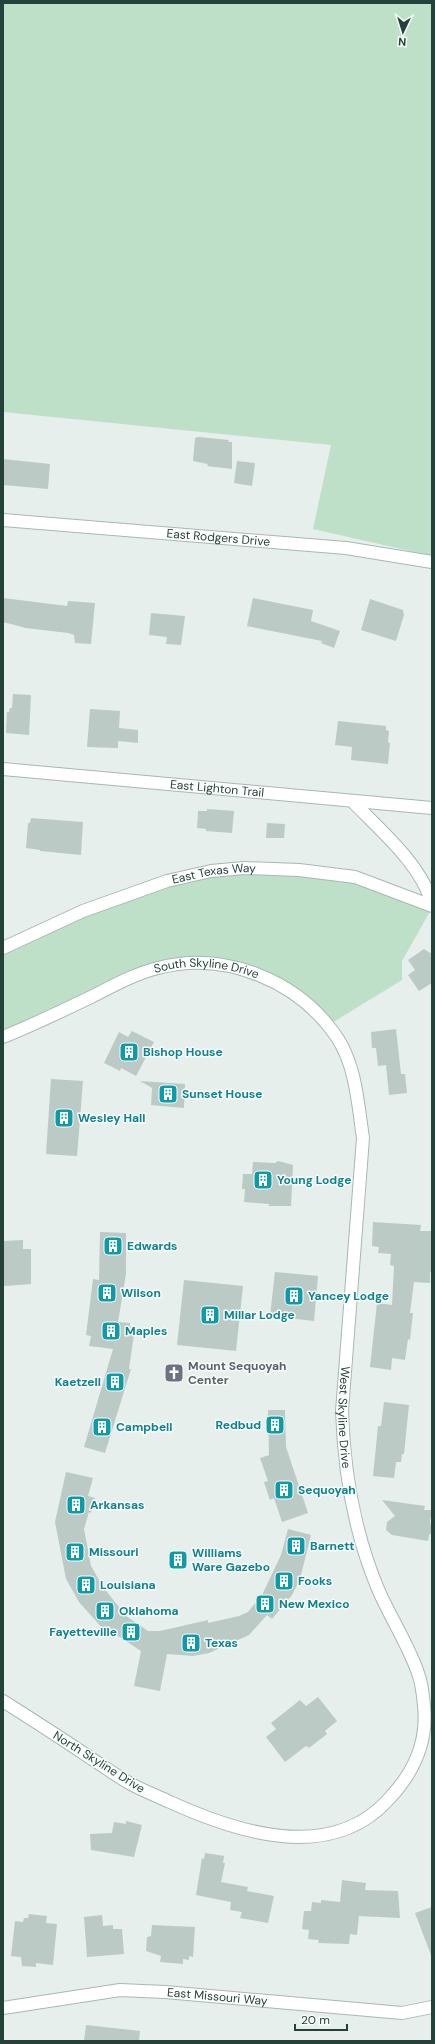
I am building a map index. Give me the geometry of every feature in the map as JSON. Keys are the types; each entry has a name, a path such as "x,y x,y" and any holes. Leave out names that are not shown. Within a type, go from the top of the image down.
{"street":[{"name":"East Rodgers Drive","path":"3,520 346,548 432,562"},
{"name":"East Lighton Trail","path":"3,769 432,808"},
{"path":"352,800 418,871 429,892 432,905"},
{"name":"East Texas Way","path":"3,948 84,911 167,881 211,871 244,868 299,870 355,878 432,905"},
{"name":"South Skyline Drive","path":"3,1037 32,1026 128,978 151,970 187,963 217,964 253,971 286,988 314,1011 338,1039 350,1066 357,1098"},
{"name":"West Skyline Drive","path":"357,1098 363,1138 342,1411 343,1443 348,1487 366,1556 377,1588 418,1673 424,1708 424,1737 416,1763 403,1784 381,1807"},
{"name":"North Skyline Drive","path":"3,1702 132,1784 204,1817 263,1834 290,1837 319,1836 339,1831 360,1822 381,1807"},
{"name":"East Missouri Way","path":"3,2008 120,1990 165,1992 402,2013 432,2007"}],"green space":[{"path":"3,3 432,3 432,556 313,529 331,445 3,412"},
{"path":"202,872 355,877 432,908 402,961 402,980 327,1026 286,988 217,964 158,968 3,1037 3,948"}],"building":[{"path":"199,437 229,440 228,442 232,442 232,469 207,466 208,464 193,461 195,438"},
{"path":"3,459 50,464 48,489 3,485"},
{"path":"237,461 255,463 252,486 234,483"},
{"path":"3,598 67,606 68,601 95,603 91,644 75,643 74,635 68,633 26,628 3,622"},
{"path":"253,598 313,610 311,621 340,631 334,648 321,643 322,641 247,626"},
{"path":"370,599 403,610 404,615 396,641 361,630"},
{"path":"151,613 185,616 181,645 166,644 167,637 149,635"},
{"path":"13,694 31,695 29,735 6,733 7,712 9,712 10,708 12,708"},
{"path":"90,709 120,711 119,728 138,730 138,743 118,741 118,748 87,747"},
{"path":"338,721 386,726 386,730 389,731 388,742 390,743 388,764 351,760 352,747 335,745"},
{"path":"207,809 234,811 232,833 206,831 206,829 197,828 198,811 207,811"},
{"path":"31,818 83,822 81,855 40,851 26,848 28,823 30,823"},
{"path":"267,823 285,824 284,838 266,838"},
{"path":"424,949 432,954 432,983 419,991 408,975 415,970 408,960"},
{"path":"396,1029 401,1074 405,1074 407,1093 389,1095 386,1065 378,1066 376,1048 372,1048 371,1032"},
{"name":"Bishop House","path":"132,1031 154,1042 136,1076 121,1068 120,1071 104,1063 119,1032 128,1037"},
{"name":"Wesley Hall","path":"51,1079 83,1081 77,1156 46,1154"},
{"name":"Sunset House","path":"140,1081 185,1084 184,1108 151,1105 152,1088"},
{"name":"Young Lodge","path":"278,1161 293,1165 291,1206 269,1206 269,1204 244,1202 245,1189 242,1189 243,1174 252,1174 253,1162 275,1163"},
{"path":"373,1222 421,1225 420,1231 432,1231 432,1272 430,1272 430,1283 414,1282 410,1313 413,1313 410,1340 408,1339 405,1360 392,1358 391,1370 370,1367 377,1303 392,1305 394,1266 390,1265 391,1254 378,1253 379,1247 372,1246"},
{"path":"100,1232 126,1233 126,1274 118,1322 130,1323 130,1327 135,1327 129,1369 131,1369 105,1453 84,1447 113,1349 89,1346 91,1336 86,1335 93,1279 99,1280"},
{"path":"23,1240 23,1249 31,1249 31,1284 5,1286 3,1284 3,1241"},
{"name":"Yancey Lodge","path":"275,1272 318,1276 314,1321 270,1316"},
{"name":"Millar Lodge","path":"184,1280 243,1286 236,1351 177,1345"},
{"path":"384,1402 409,1405 404,1454 402,1454 401,1462 396,1462 394,1478 373,1476 378,1426 381,1426"},
{"name":"Sequoyah","path":"268,1410 285,1410 286,1447 308,1513 282,1522 274,1498 270,1500 264,1482 268,1481 260,1458 269,1455"},
{"path":"66,1472 93,1478 88,1496 95,1498 91,1513 89,1512 84,1529 91,1566 103,1587 126,1616 148,1631 160,1631 208,1620 208,1623 239,1616 248,1612 262,1595 281,1555 288,1529 311,1535 300,1579 292,1595 272,1619 267,1615 249,1635 209,1653 193,1656 167,1654 160,1691 134,1686 141,1651 106,1628 104,1630 79,1602 66,1579 55,1522"},
{"path":"382,1500 425,1506 424,1510 432,1510 430,1521 432,1532 429,1535 428,1541 392,1535 386,1530 387,1522 395,1516"},
{"path":"318,1697 337,1721 325,1731 327,1734 309,1748 306,1746 285,1762 266,1737 276,1729 271,1723 300,1700 306,1706"},
{"path":"126,1821 142,1825 134,1857 91,1850 90,1834 112,1833 114,1822 126,1824"},
{"path":"205,1853 224,1856 223,1863 225,1863 221,1882 248,1887 247,1891 274,1896 268,1923 240,1918 242,1912 230,1910 231,1902 196,1895 202,1858 204,1859"},
{"path":"342,1880 366,1883 365,1890 398,1891 400,1918 359,1916 357,1935 350,1934 349,1944 318,1943 319,1940 308,1939 309,1930 302,1929 304,1911 311,1911 312,1902 321,1903 321,1900 340,1902"},
{"path":"432,1907 432,1955 431,1955 415,1913"},
{"path":"29,1914 47,1916 46,1923 57,1924 53,1965 36,1963 36,1967 22,1966 21,1957 11,1956 15,1921 23,1922 24,1918 28,1918"},
{"path":"102,1915 103,1926 113,1925 113,1929 122,1929 124,1954 87,1957 84,1917"},
{"path":"152,1925 195,1927 193,1957 189,1956 189,1960 183,1959 183,1964 160,1962 161,1956 146,1951 147,1937 151,1936"},
{"path":"86,2025 140,2031 139,2041 84,2041"}],"place":[{"name":"Bishop House","path":"129,1052"},
{"name":"Sunset House","path":"168,1094"},
{"name":"Wesley Hall","path":"64,1118"},
{"name":"Young Lodge","path":"263,1180"},
{"name":"Edwards","path":"113,1246"},
{"name":"Wilson","path":"107,1293"},
{"name":"Yancey Lodge","path":"294,1296"},
{"name":"Millar Lodge","path":"210,1315"},
{"name":"Maples","path":"111,1331"},
{"name":"Mount Sequoyah Center","path":"174,1373"},
{"name":"Kaetzell","path":"115,1382"},
{"name":"Redbud","path":"275,1425"},
{"name":"Campbell","path":"102,1427"},
{"name":"Sequoyah","path":"284,1490"},
{"name":"Arkansas","path":"76,1505"},
{"name":"Barnett","path":"296,1546"},
{"name":"Missouri","path":"75,1552"},
{"name":"Williams Ware Gazebo","path":"178,1560"},
{"name":"Fooks","path":"284,1581"},
{"name":"Louisiana","path":"86,1585"},
{"name":"New Mexico","path":"265,1604"},
{"name":"Oklahoma","path":"105,1611"},
{"name":"Fayetteville","path":"131,1632"},
{"name":"Texas","path":"191,1643"}]}
